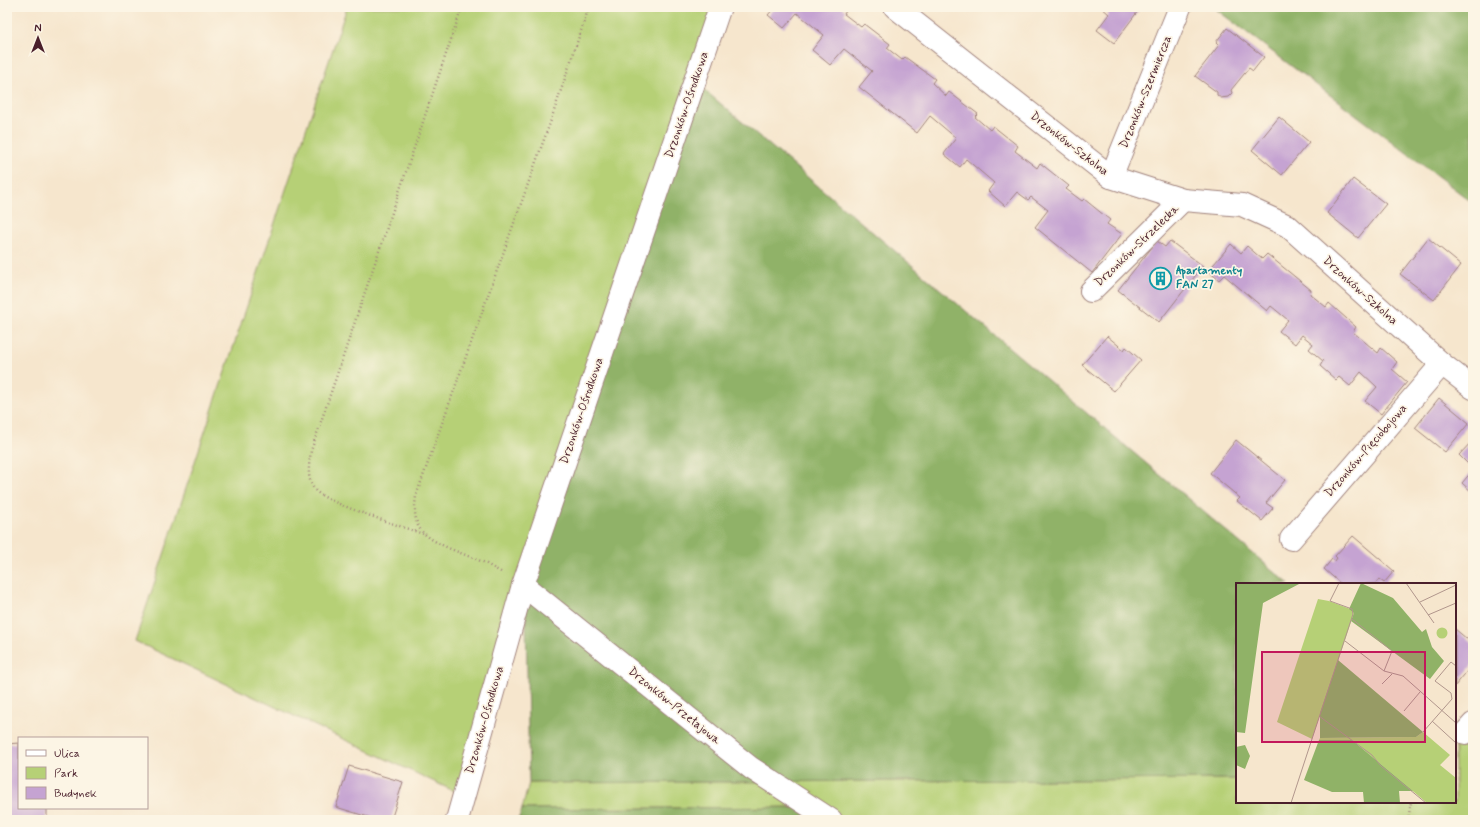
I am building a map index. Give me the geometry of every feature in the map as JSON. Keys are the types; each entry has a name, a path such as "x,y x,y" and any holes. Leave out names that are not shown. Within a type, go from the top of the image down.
{"street":[{"name":"Drzonków-Ośrodkowa","path":"457,820 523,585 720,7"},
{"name":"Drzonków-Szkolna","path":"896,7 1112,177 1183,200 1242,205 1288,226 1442,364 1473,388"},
{"name":"Drzonków-Szermiercza","path":"1112,177 1180,7"},
{"name":"Drzonków-Strzelecka","path":"1091,291 1183,200"},
{"name":"Drzonków-Pięciobojowa","path":"1291,539 1442,364"},
{"name":"Drzonków-Przełajowa","path":"523,585 751,768 831,820"}],"path":[{"path":"462,7 311,451 309,479 315,491 332,502 423,534 435,541 485,563 523,585"},
{"path":"423,534 417,524 414,509 416,496 540,150 589,7"},
{"path":"1408,820 1411,803"}],"green space":[{"path":"347,7 714,7 458,793 135,641"},
{"path":"1213,7 1473,7 1473,203 1452,187"},
{"path":"689,77 1288,583 1236,583 1236,779 529,783 525,563"},
{"path":"1456,737 1473,739 1473,820 833,820 816,807 522,809 529,783 1236,779 1236,803 1456,803"},
{"path":"816,807 833,820 518,820 522,809"}],"building":[{"path":"775,7 842,7 846,11 844,14 861,27 864,24 890,44 887,48 902,60 905,57 935,79 932,83 946,96 949,92 978,114 975,117 990,130 993,126 1018,146 1015,151 1037,168 1040,163 1069,186 1066,189 1082,201 1084,199 1110,220 1107,224 1122,234 1092,273 1035,227 1048,210 1031,197 1028,200 1017,192 1005,206 988,191 994,183 966,159 960,167 944,154 956,138 930,116 917,133 859,87 872,71 844,49 830,65 812,50 824,35 797,13 784,28 768,15"},
{"path":"1101,7 1141,7 1114,43 1097,30 1109,14"},
{"path":"1227,28 1264,57 1253,71 1249,68 1231,90 1232,93 1228,97 1221,98 1217,95 1217,92 1195,76 1219,45 1216,42"},
{"path":"1279,117 1309,142 1282,175 1252,150"},
{"path":"1353,179 1386,204 1358,238 1327,213"},
{"path":"1428,238 1461,265 1434,300 1400,274"},
{"name":"Apartamenty FAN 27","path":"1157,241 1165,247 1170,241 1203,266 1159,322 1118,290"},
{"path":"1231,244 1241,253 1247,246 1262,259 1267,254 1311,290 1310,294 1326,307 1329,303 1356,327 1353,332 1378,353 1381,348 1397,362 1392,369 1407,382 1381,414 1365,401 1377,387 1361,372 1350,386 1339,377 1336,380 1320,366 1323,361 1309,349 1313,344 1302,335 1295,344 1279,331 1288,320 1271,306 1267,311 1224,275 1219,280 1208,271"},
{"path":"1107,336 1124,350 1126,347 1141,360 1114,391 1082,365"},
{"path":"1439,398 1469,423 1445,452 1415,428"},
{"path":"1236,440 1285,480 1266,503 1273,508 1262,521 1237,501 1240,498 1210,473"},
{"path":"1473,440 1473,469 1459,455"},
{"path":"1473,470 1473,493 1462,483"},
{"path":"1353,536 1394,571 1384,583 1379,579 1376,583 1340,583 1324,569 1332,559 1335,561 1337,558 1335,556"},
{"path":"1456,630 1473,644 1473,664 1456,685"},
{"path":"18,743 18,809 47,809 47,820 7,820 7,744"},
{"path":"349,766 403,782 391,820 378,820 336,807"}],"place":[{"name":"Apartamenty FAN 27","path":"1160,278"}]}
